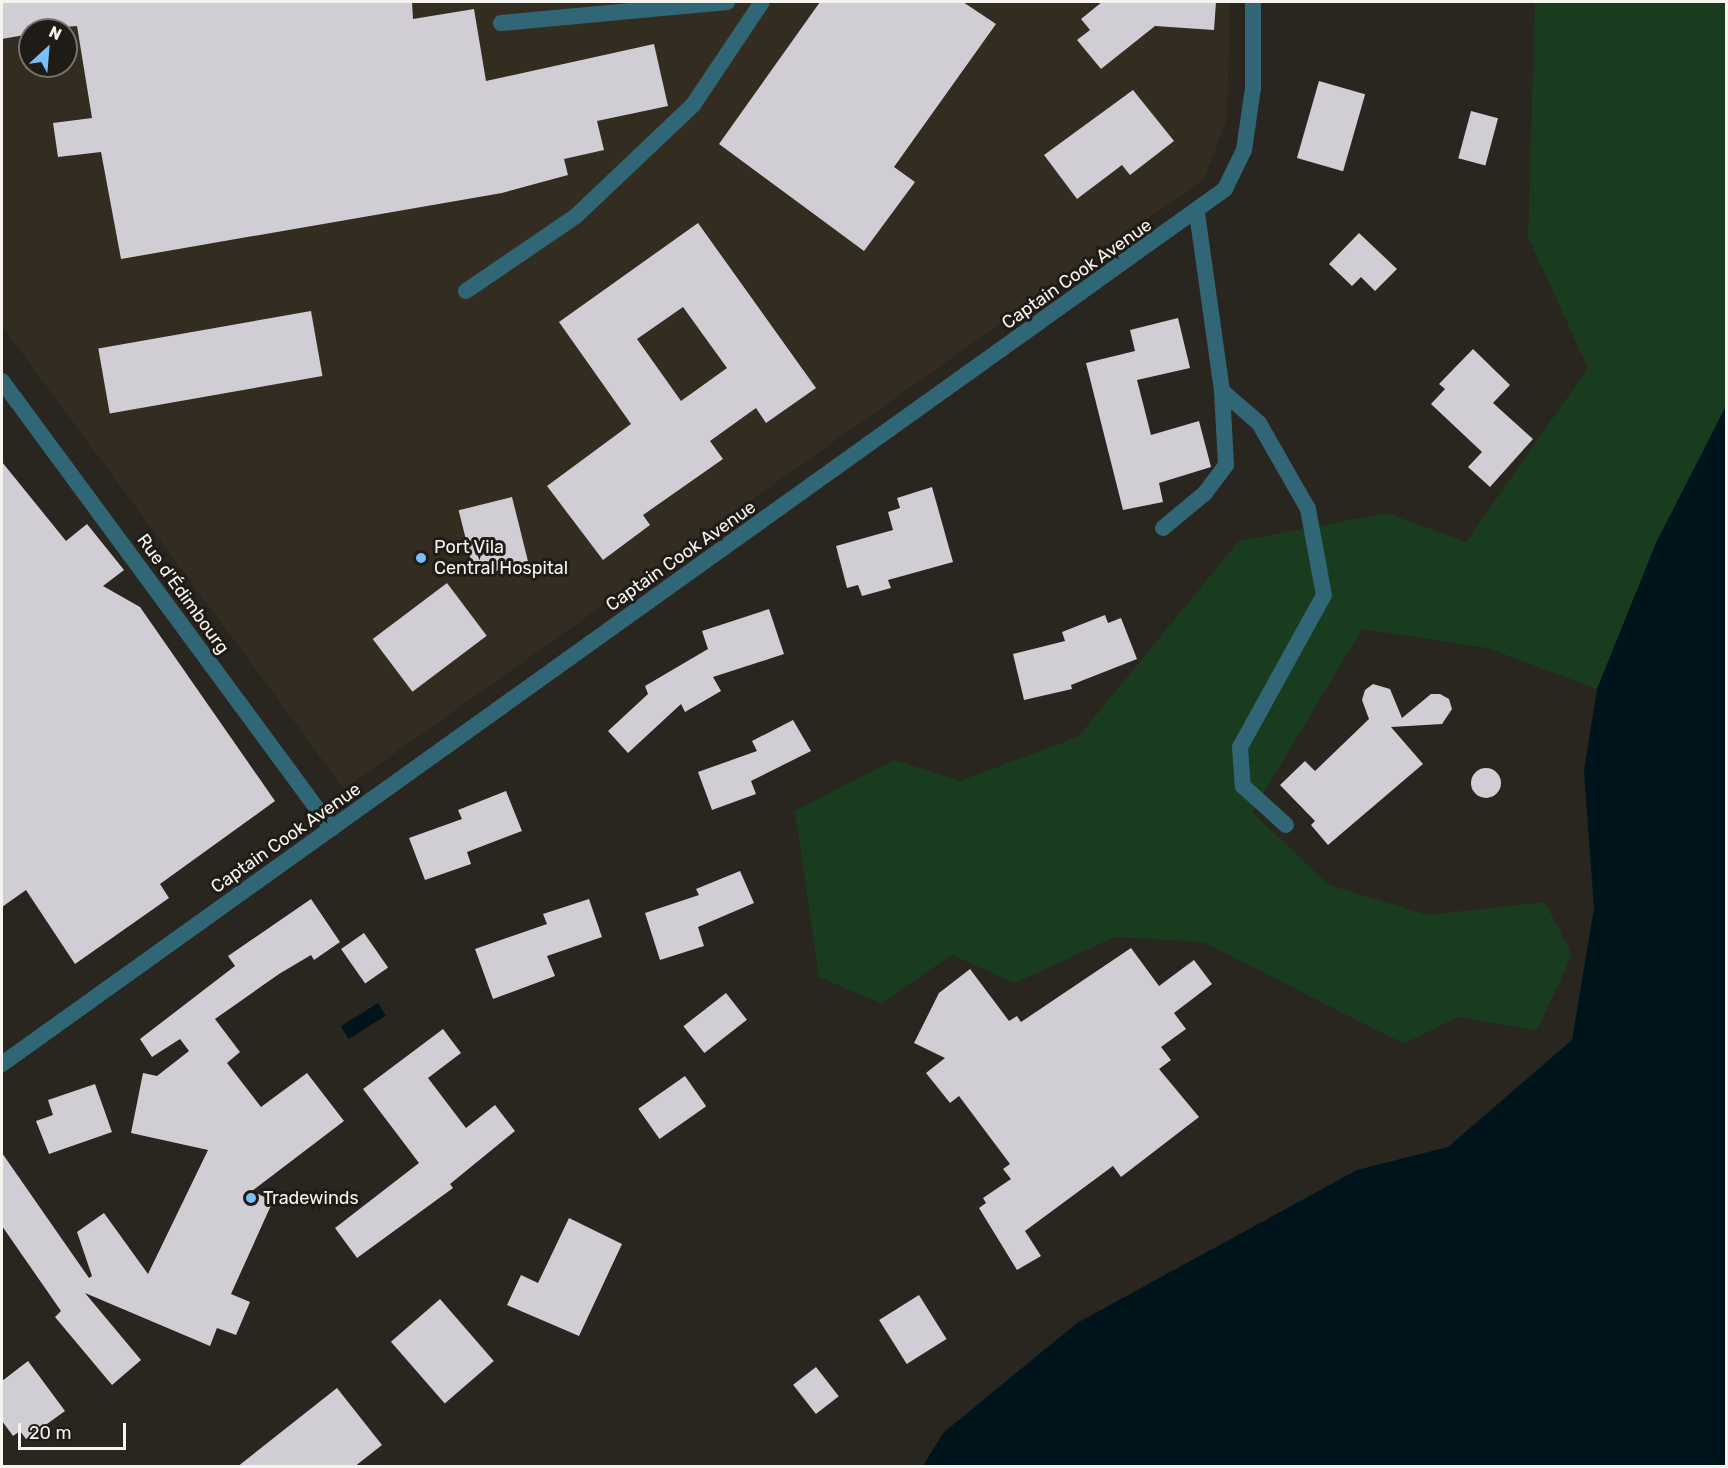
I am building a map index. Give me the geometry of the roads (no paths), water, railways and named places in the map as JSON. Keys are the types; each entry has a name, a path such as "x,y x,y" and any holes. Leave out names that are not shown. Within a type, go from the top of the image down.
{"street":[{"path":"501,23 728,2"},
{"path":"466,291 576,216 693,105 762,2"},
{"name":"Captain Cook Avenue","path":"2,1064 1197,213 1225,189 1244,150 1253,88 1253,2"},
{"path":"1163,528 1204,493 1226,465 1222,391 1197,213"},
{"name":"Rue d'Édimbourg","path":"2,381 332,830"},
{"path":"1222,391 1259,423 1308,510 1324,596 1240,747 1243,786 1286,825"}],"water":[{"path":"1726,406 1726,1466 923,1466 943,1433 1077,1323 1357,1170 1448,1147 1572,1040 1594,908 1584,771 1597,689 1656,543"},
{"path":"378,1003 386,1016 349,1039 341,1026"}],"place":[{"name":"Port Vila Central Hospital","path":"421,558"},
{"name":"Tradewinds","path":"251,1198"}]}
